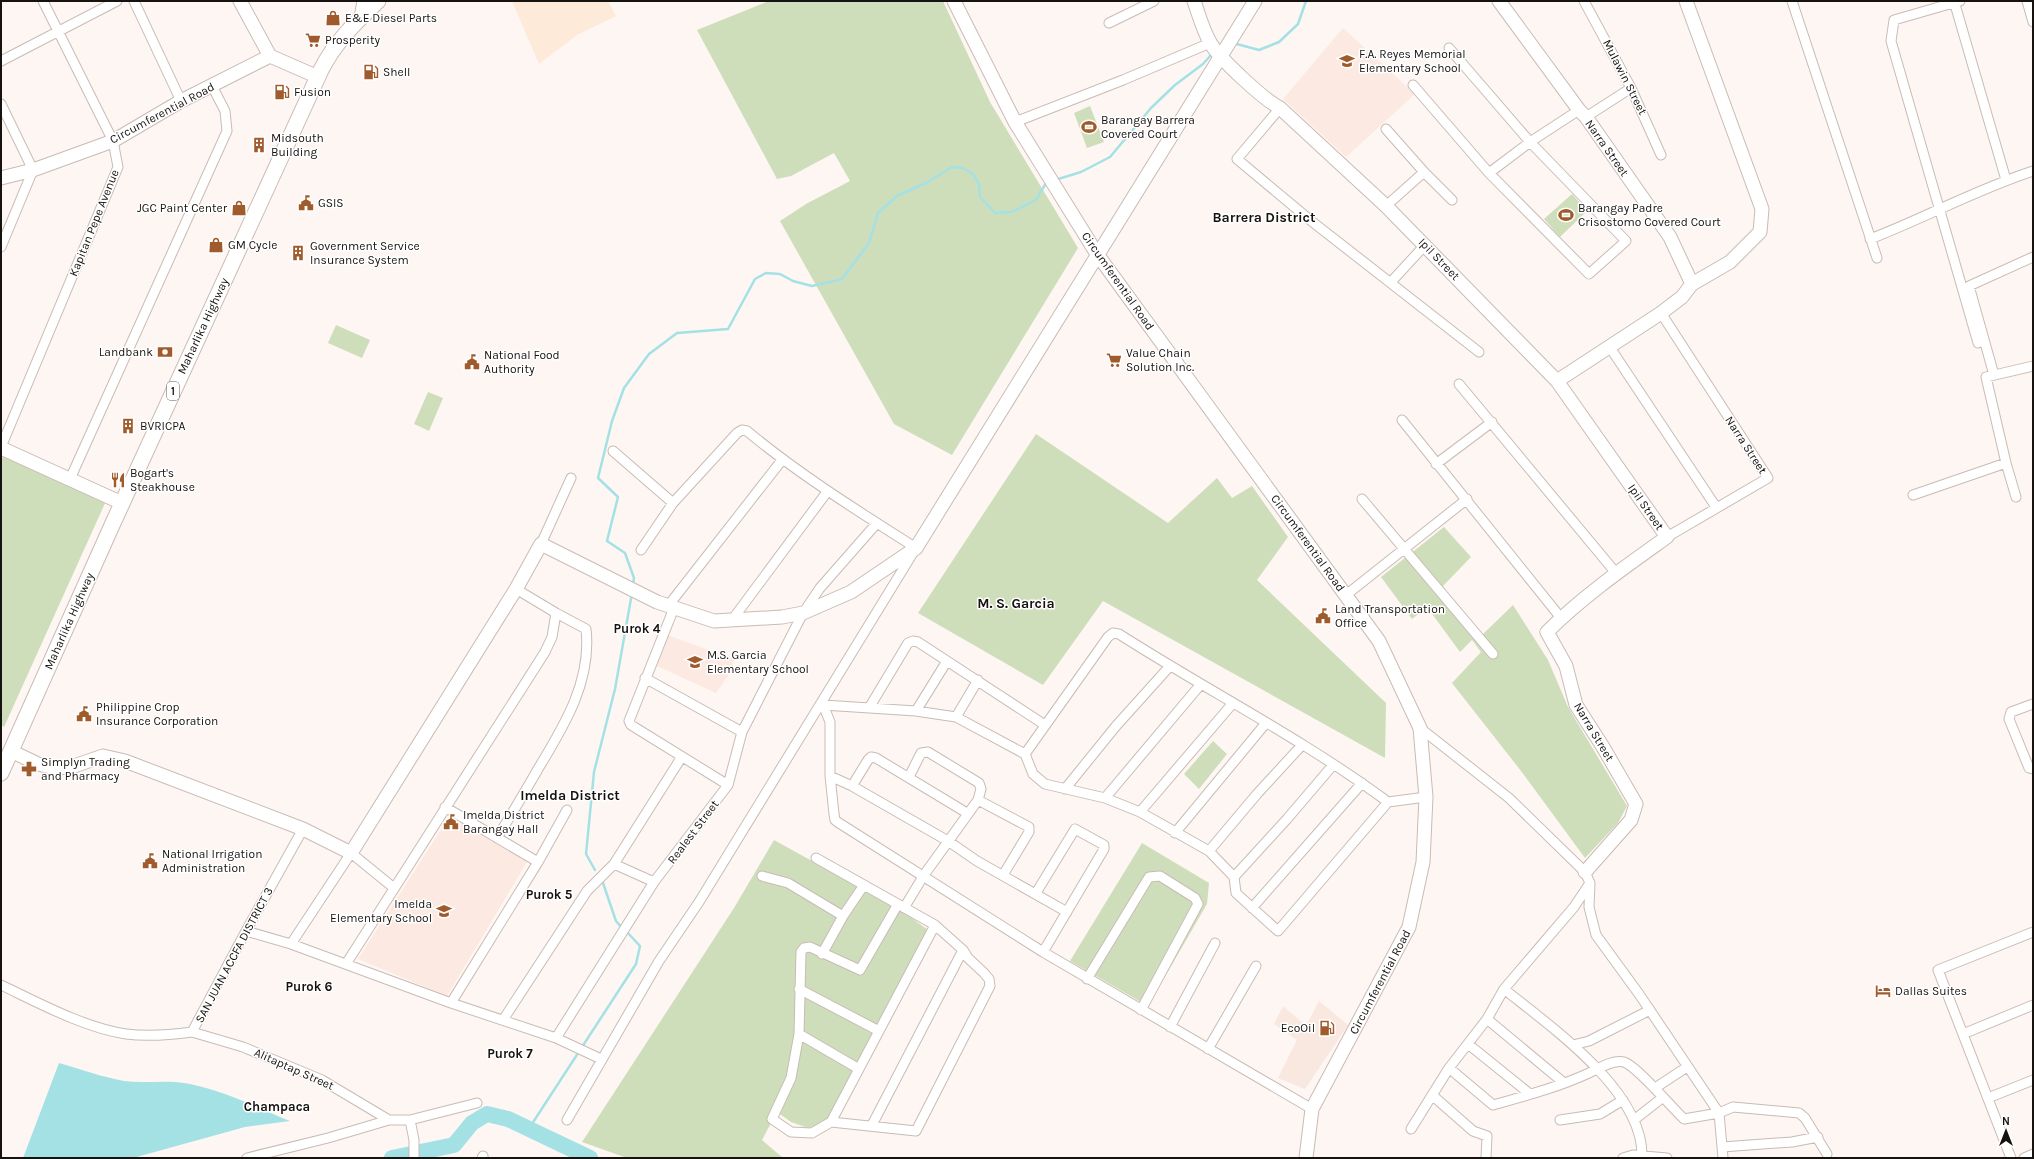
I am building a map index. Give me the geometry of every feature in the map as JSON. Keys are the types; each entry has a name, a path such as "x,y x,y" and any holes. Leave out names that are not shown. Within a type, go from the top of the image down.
{"main road":[{"name":"Maharlika Highway","path":"1,774 122,503 318,77 337,44 378,1"}],"street":[{"name":"Kapitan Pepe Avenue","path":"1,448 118,167 113,141 43,1"},
{"path":"1,61 117,1"},
{"path":"134,1 181,101"},
{"path":"240,1 270,56 318,77"},
{"path":"361,18 364,1"},
{"name":"Circumferential Road","path":"954,1 1015,122 1097,254 1379,641 1420,728 1426,797 1423,862 1410,927 1312,1109 1306,1158"},
{"path":"1109,23 1154,1"},
{"name":"Ipil Street","path":"1194,1 1210,43 1222,57 1270,103 1280,108 1386,206 1557,381 1667,537"},
{"path":"567,1120 659,961 699,902 784,760 822,704 1097,254 1222,57 1255,1"},
{"name":"Narra Street","path":"1499,1 1670,237 1692,284"},
{"name":"Mulawin Street","path":"1584,1 1631,88 1661,155"},
{"path":"1557,381 1608,346 1661,313 1682,297 1692,284 1730,262 1760,232 1762,209 1686,1"},
{"path":"1792,1 1877,258"},
{"path":"1978,343 1891,40 1894,20 1956,1 2006,180"},
{"path":"2027,1 2033,22"},
{"path":"1015,122 1123,80 1210,43"},
{"path":"1413,85 1489,173 1589,274 1626,241 1530,142 1449,48"},
{"name":"Circumferential Road","path":"1,178 33,170 113,141 181,101 270,56"},
{"path":"70,479 227,131 225,111 212,86"},
{"path":"1489,173 1530,142 1631,88"},
{"path":"1,104 33,170 1,247"},
{"path":"1280,108 1237,159 1304,216 1391,282 1433,318 1479,352"},
{"path":"1386,129 1424,172 1452,200"},
{"path":"1870,239 1940,210 2006,180 2033,171"},
{"path":"1386,206 1424,172"},
{"path":"1391,282 1425,245"},
{"path":"1994,375 1969,286 2033,257"},
{"name":"Narra Street","path":"1587,878 1631,820 1636,804 1603,746 1576,705 1566,666 1547,632 1561,618 1616,573 1667,537 1768,478 1661,313"},
{"path":"1608,346 1716,507"},
{"path":"2016,497 2006,463 1986,377 2033,366"},
{"path":"1459,384 1616,573"},
{"path":"1402,420 1436,464 1467,499 1561,618"},
{"path":"1436,464 1492,422"},
{"path":"641,550 673,503 737,433 742,430 747,431 782,460 827,492 916,548"},
{"path":"1,448 122,503"},
{"path":"613,451 673,503"},
{"path":"728,785 681,758 631,726 629,716 645,678 671,607 782,460"},
{"path":"1913,495 2006,463"},
{"path":"291,944 351,853 516,589 541,544 571,478"},
{"path":"732,620 827,492"},
{"path":"1362,499 1493,654"},
{"path":"1346,595 1467,499"},
{"name":"Realest Street","path":"556,1038 654,882 728,785 742,732 803,613 820,588 877,523"},
{"path":"541,544 671,607 714,621 782,617 803,613 851,592 916,548"},
{"path":"497,838 564,726 581,684 587,643 586,629 516,589"},
{"path":"346,964 545,652 552,637 556,613"},
{"path":"1025,754 1108,637 1113,633 1119,634 1302,745 1362,783 1388,802"},
{"path":"870,708 908,643 912,641 978,680 1046,725"},
{"path":"916,711 947,661"},
{"path":"1065,789 1116,726 1170,666"},
{"path":"645,678 742,732"},
{"path":"956,717 978,680"},
{"path":"1105,798 1201,684"},
{"path":"1140,812 1233,703"},
{"path":"822,704 916,711 956,717 1025,754 1033,774 1045,784 1105,798 1140,812 1209,851 1234,877 1236,893 1278,931 1388,802 1426,797"},
{"path":"822,704 830,722 830,776 835,820 924,875 1043,952 1312,1109"},
{"path":"2033,704 2011,712 2009,719 2029,768 2033,769"},
{"path":"1175,833 1266,723"},
{"path":"1420,728 1509,798 1587,878 1589,907 1596,935 1650,1010 1718,1113 1723,1158"},
{"path":"1209,851 1257,794 1302,745"},
{"path":"11,751 38,764 55,768 71,768 103,756 125,761 303,829 351,853 394,888"},
{"path":"909,778 921,753 928,752 979,783 981,789 978,800 967,813 901,906 860,970 822,954 810,947 804,948 801,952 799,1034 791,1078 772,1119 791,1132 812,1133 831,1122 935,926"},
{"path":"852,786 871,757 876,758 967,813"},
{"path":"503,1020 587,891 614,864 681,758"},
{"path":"1234,877 1287,819 1333,765"},
{"path":"830,776 852,786 948,841 977,861 1036,893 1067,912"},
{"path":"1252,908 1362,783"},
{"path":"978,800 1029,827 1029,832 1003,875"},
{"path":"445,807 538,862"},
{"path":"451,1003 538,862 567,810"},
{"name":"SAN JUAN ACCFA DISTRICT 3","path":"1,985 68,1015 94,1025 125,1034 164,1036 192,1032 303,829"},
{"path":"1036,893 1071,831 1075,829 1102,842 1104,849 1043,952"},
{"path":"816,858 935,926 963,950 968,958 989,978 990,986 916,1131 872,1125 831,1122"},
{"path":"614,864 654,882"},
{"path":"762,876 788,883 842,916"},
{"path":"1087,978 1149,877 1160,876 1195,898 1198,904 1141,1010"},
{"path":"1411,1129 1449,1068 1487,1019 1504,989 1574,907 1587,878"},
{"path":"822,954 842,916 864,885"},
{"path":"246,931 291,944 451,1003 556,1038 601,1059"},
{"path":"2012,1158 1938,970 2033,932"},
{"path":"1170,1027 1215,943"},
{"path":"872,1125 963,950"},
{"path":"1208,1049 1256,966"},
{"path":"799,989 879,1031"},
{"path":"1504,989 1573,1045 1623,1100 1634,1120 1642,1144 1642,1155"},
{"path":"1962,1034 2033,1005"},
{"path":"1573,1045 1588,1041 1650,1010"},
{"path":"1487,1019 1564,1083"},
{"name":"Alitaptap Street","path":"192,1032 243,1047 322,1080 389,1120"},
{"path":"799,1034 859,1069"},
{"path":"1468,1044 1530,1094"},
{"path":"1449,1068 1493,1105 1564,1083 1617,1061 1625,1062 1655,1088 1662,1098 1684,1119 1718,1113 1733,1107 1799,1113 1805,1118 1818,1137 1827,1154"},
{"path":"1655,1088 1687,1067"},
{"path":"1988,1098 2033,1080"},
{"path":"1432,1094 1473,1131 1487,1136 1486,1158"},
{"path":"1634,1120 1662,1098"},
{"path":"1560,1120 1600,1114 1623,1100"},
{"path":"247,1158 328,1138 389,1120 410,1120 478,1103"},
{"path":"410,1120 414,1140 414,1158"},
{"path":"1722,1147 1792,1142 1818,1137"},
{"path":"2024,1158 2033,1154"},
{"path":"1623,1158 1633,1155 1666,1158"}],"shaded area":[{"path":"512,1 608,1 616,16 577,35 539,64"},
{"name":"F.A. Reyes Memorial Elementary School","path":"1343,28 1415,94 1346,157 1283,99"},
{"name":"M.S. Garcia Elementary School","path":"667,635 734,659 729,674 716,693 657,666"},
{"name":"Imelda Elementary School","path":"459,821 527,862 447,996 358,959 444,825 454,830"},
{"path":"1319,1001 1348,1025 1305,1089 1278,1078 1297,1040 1274,1024 1283,1006 1306,1026"}],"green space":[{"path":"769,1 943,1 990,102 1078,248 952,455 894,424 780,221 806,204 850,181 834,153 791,176 777,179 697,30"},
{"name":"Barangay Barrera Covered Court","path":"1090,106 1104,142 1087,148 1074,113"},
{"name":"Barangay Padre Crisostomo Covered Court","path":"1572,194 1587,211 1560,237 1544,219"},
{"path":"336,325 370,340 362,358 328,343"},
{"path":"428,392 443,398 429,431 414,424"},
{"path":"1036,434 1168,523 1217,478 1232,498 1252,486 1288,537 1257,580 1386,703 1385,758 1103,601 1043,685 918,613"},
{"path":"4,454 106,501 4,727 1,725 1,461"},
{"path":"1444,527 1471,557 1441,588 1482,635 1513,605 1548,660 1568,707 1627,806 1618,823 1585,858 1521,771 1452,683 1481,652 1472,640 1460,652 1427,607 1412,619 1381,577"},
{"path":"1213,741 1227,754 1199,789 1184,774"},
{"path":"774,840 901,910 928,930 829,1121 808,1128 791,1122 777,1112 762,1140 783,1158 627,1158 582,1142 734,908"},
{"path":"1142,843 1209,883 1207,904 1148,1006 1070,961"}],"water":[{"path":"59,1063 124,1081 174,1082 203,1087 229,1095 290,1121 245,1127 133,1158 23,1158"}],"waterway":[{"path":"1233,43 1259,50 1279,42 1298,24 1306,1"},
{"path":"1055,180 1081,172 1110,157 1151,108 1175,85 1203,64 1211,55"},
{"path":"633,585 634,578 625,553 607,541 618,497 598,478 612,421 624,388 649,354 677,333 728,329 755,279 766,273 780,274 793,281 812,286 842,279 869,243 878,213 897,196 928,182 952,167 963,168 973,174 979,184 980,197 995,213 1012,212 1036,200 1046,183"},
{"path":"595,870 586,854 594,772 615,689 632,593"},
{"path":"602,880 616,921 622,928"},
{"path":"528,1130 636,964 640,946 626,931"},
{"path":"392,1158 454,1145 472,1123 487,1114 508,1119 590,1158"}],"place":[{"name":"E&E Diesel Parts","path":"333,18"},
{"name":"Prosperity","path":"313,40"},
{"name":"F.A. Reyes Memorial Elementary School","path":"1347,61"},
{"name":"Shell","path":"371,72"},
{"name":"Fusion","path":"282,92"},
{"name":"Barangay Barrera Covered Court","path":"1089,127"},
{"name":"Midsouth Building","path":"259,145"},
{"name":"GSIS","path":"306,203"},
{"name":"JGC Paint Center","path":"239,208"},
{"name":"Barangay Padre Crisostomo Covered Court","path":"1566,215"},
{"name":"GM Cycle","path":"216,245"},
{"name":"Government Service Insurance System","path":"298,253"},
{"name":"Landbank","path":"165,352"},
{"name":"Value Chain Solution Inc.","path":"1114,360"},
{"name":"National Food Authority","path":"472,362"},
{"name":"BVRICPA","path":"128,426"},
{"name":"Bogart's Steakhouse","path":"118,480"},
{"name":"Land Transportation Office","path":"1323,616"},
{"name":"M.S. Garcia Elementary School","path":"695,662"},
{"name":"Philippine Crop Insurance Corporation","path":"84,714"},
{"name":"Simplyn Trading and Pharmacy","path":"29,769"},
{"name":"Imelda District Barangay Hall","path":"451,822"},
{"name":"National Irrigation Administration","path":"150,861"},
{"name":"Imelda Elementary School","path":"444,911"},
{"name":"Dallas Suites","path":"1883,991"},
{"name":"EcoOil","path":"1327,1028"}],"district":[{"name":"Barrera District","path":"1264,217"},
{"name":"M. S. Garcia","path":"1016,603"},
{"name":"Purok 4","path":"637,628"},
{"name":"Imelda District","path":"570,795"},
{"name":"Purok 5","path":"549,894"},
{"name":"Purok 6","path":"309,986"},
{"name":"Purok 7","path":"510,1053"},
{"name":"Champaca","path":"277,1106"}]}
